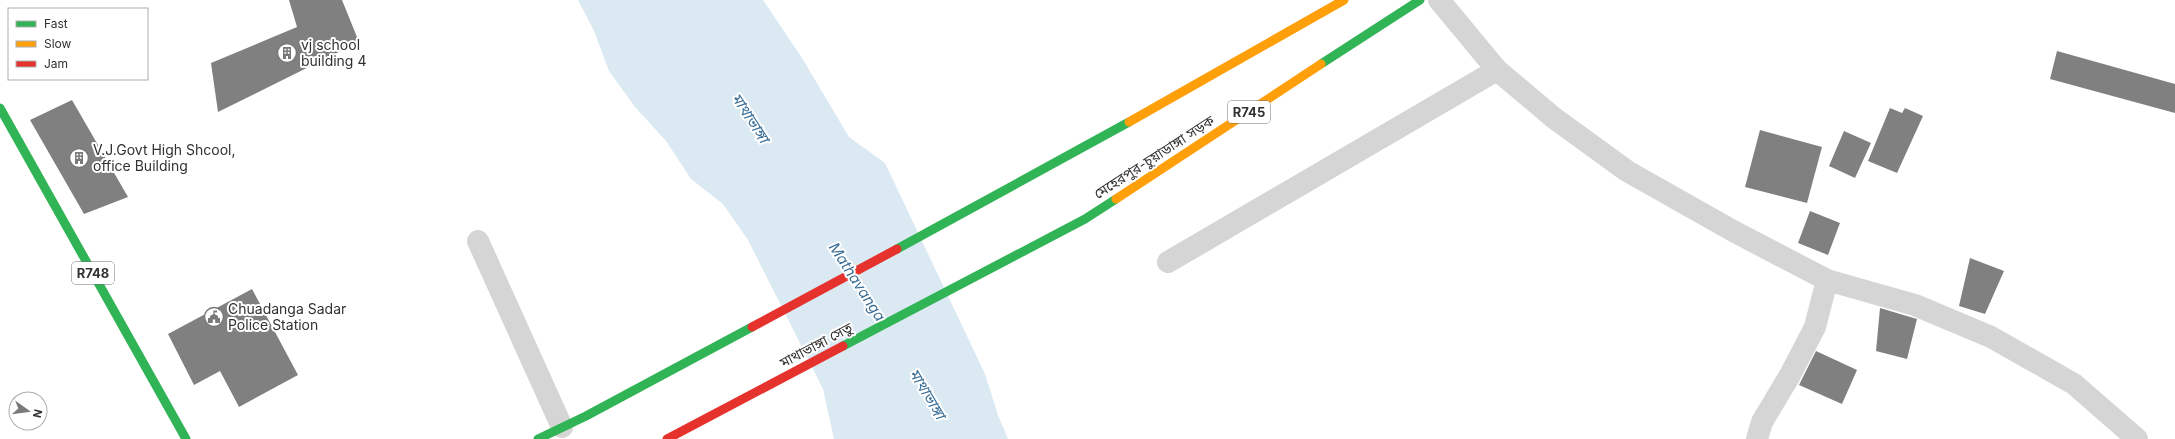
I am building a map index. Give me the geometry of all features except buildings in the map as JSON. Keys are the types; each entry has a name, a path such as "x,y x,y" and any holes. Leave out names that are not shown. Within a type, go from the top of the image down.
{"main road":[{"path":"538,439 586,416 1062,160 1344,0"},
{"name":"মেহেরপুর-চুয়াডাঙ্গা সড়ক","path":"1085,219 1420,0"},
{"name":"R748","path":"0,108 186,439"},
{"name":"মাথাভাঙ্গা সেতু","path":"667,439 1085,219"}],"street":[{"path":"1438,0 1497,70 1554,118 1627,171 1735,232 1827,280 1915,305 1991,337 2074,384 2137,439"},
{"path":"1168,262 1497,70"},
{"path":"478,241 562,427"},
{"path":"1758,439 1762,422 1790,375 1815,327 1827,280"}],"water":[{"path":"578,0 763,0 802,58 849,137 885,163 985,374 998,415 1008,439 834,439 823,389 748,240 723,204 691,179 666,141 635,107 609,71 594,31"}],"traffic: fast":[{"path":"1321,64 1420,0"},
{"path":"0,108 186,439"},
{"path":"897,249 1129,122"},
{"path":"843,346 1085,219 1116,199"},
{"path":"538,439 586,416 752,327"}],"traffic: slow":[{"path":"1129,122 1344,0"},
{"path":"1116,199 1321,64"}],"traffic: jam":[{"path":"752,327 897,249"},
{"path":"667,439 843,346"}],"place":[{"name":"vj school building 4","path":"287,53"},
{"name":"V.J.Govt High Shcool, office Building","path":"79,158"},
{"name":"Chuadanga Sadar Police Station","path":"214,317"}],"water label":[{"name":"মাথাভাঙ্গা","path":"750,118"},
{"name":"Mathavanga","path":"857,282"},
{"name":"মাথাভাঙ্গা","path":"927,394"}]}
